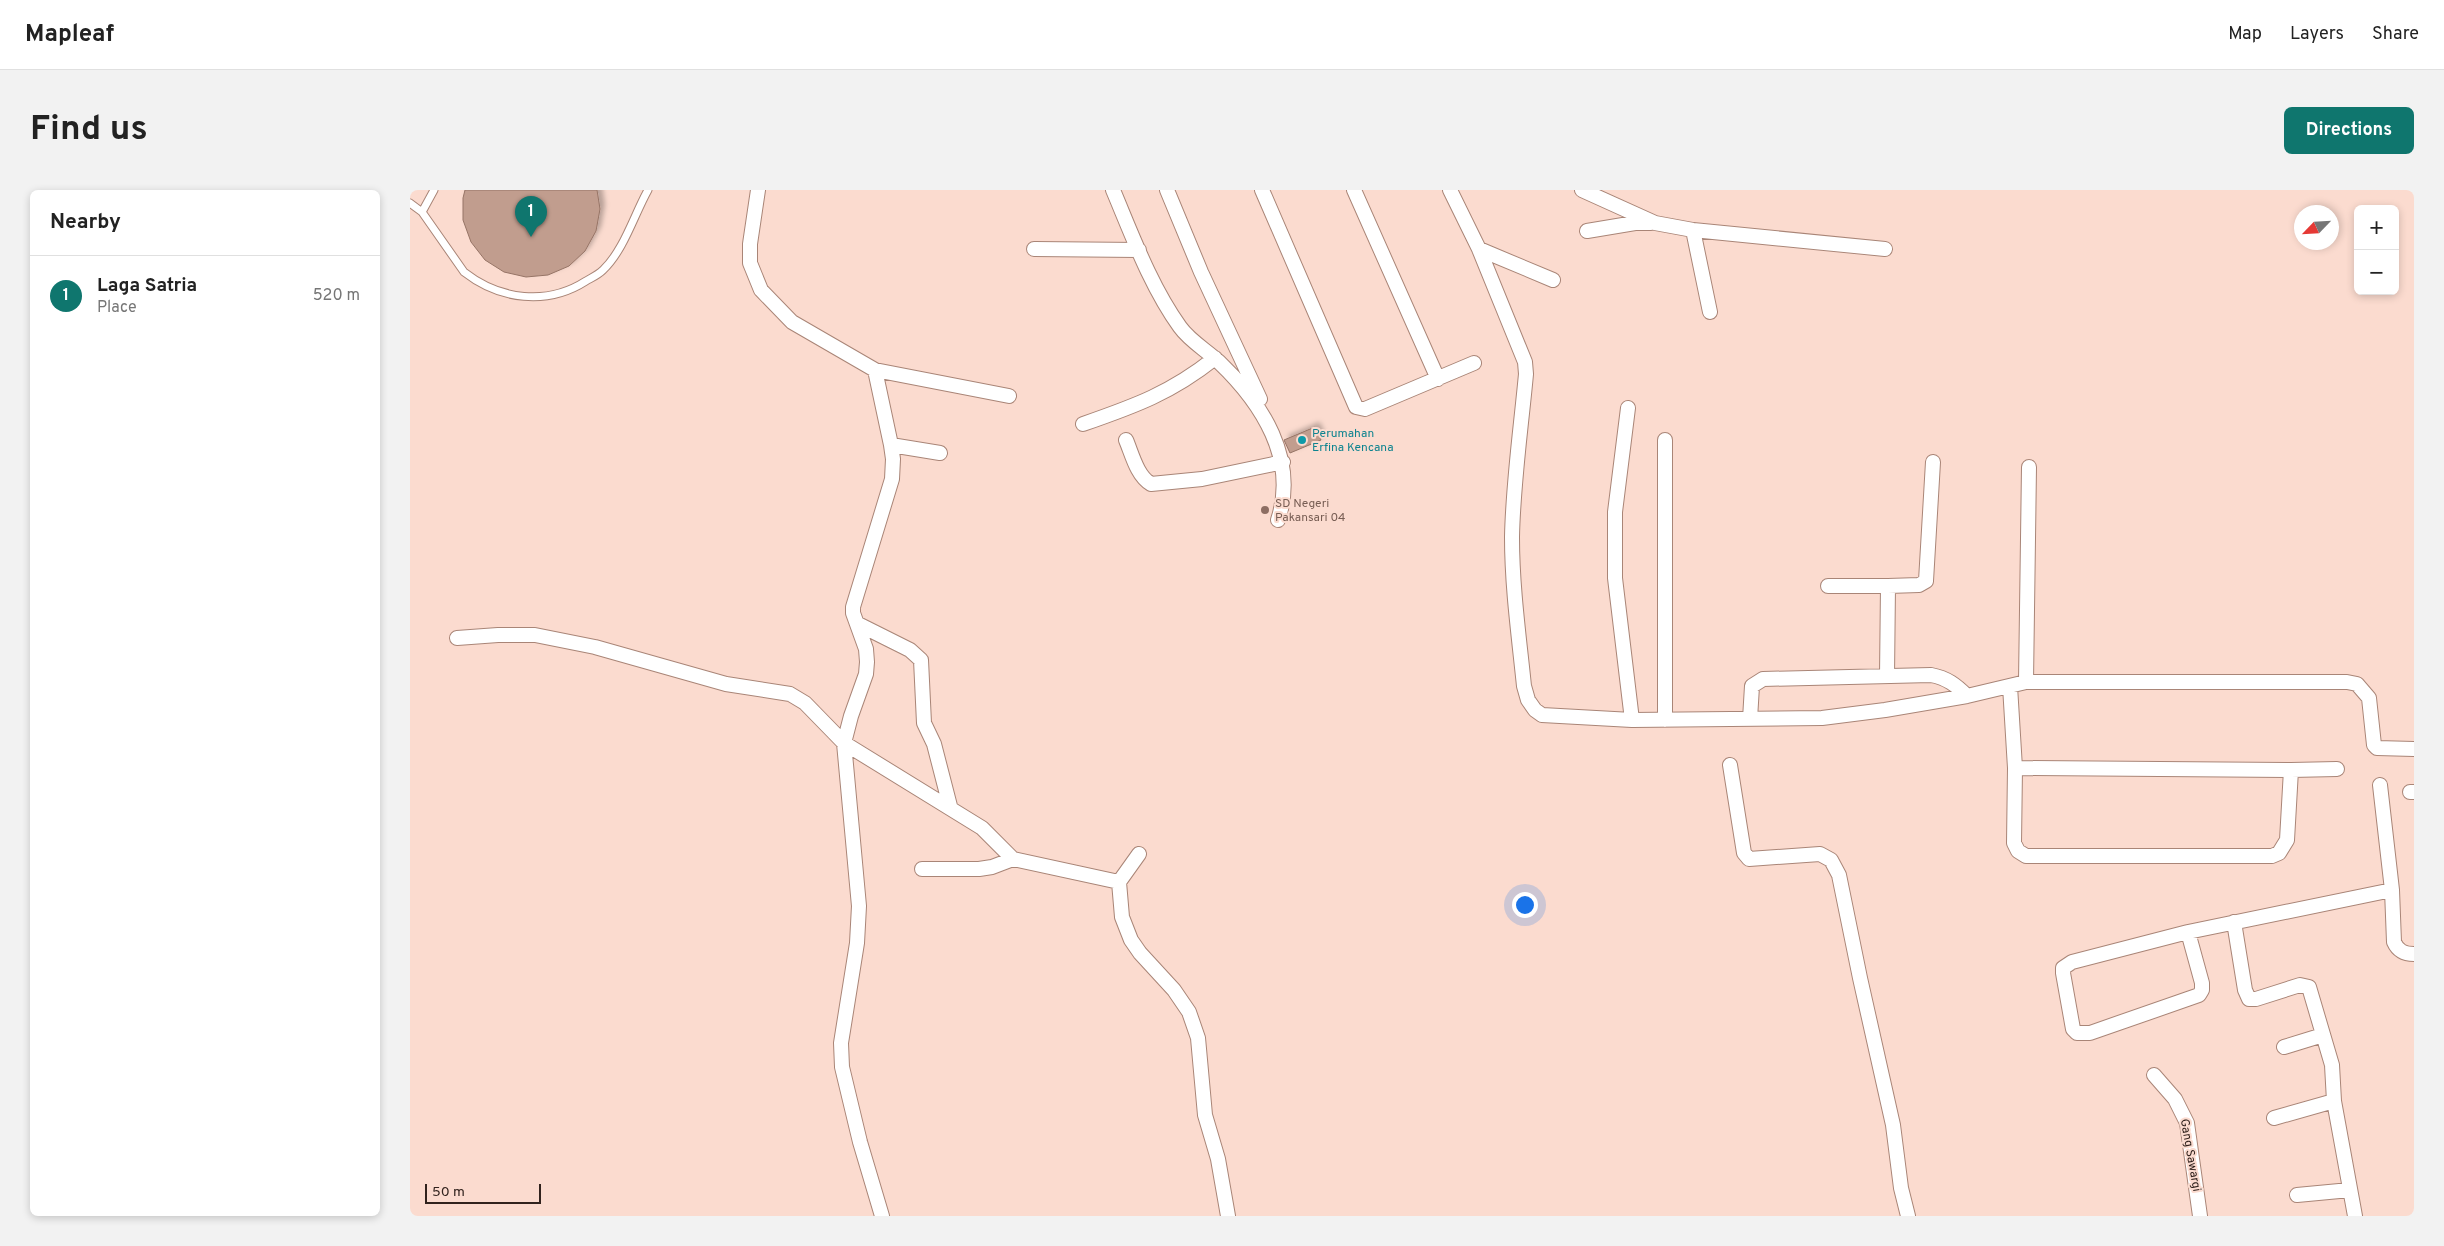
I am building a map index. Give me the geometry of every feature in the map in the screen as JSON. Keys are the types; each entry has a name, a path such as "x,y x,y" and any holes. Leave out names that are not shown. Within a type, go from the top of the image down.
{"street":[{"path":"758,190 750,244 750,263 761,290 792,322 875,370 1009,396"},
{"path":"1112,190 1172,316 1190,339 1215,358 1240,382 1272,433 1286,461"},
{"path":"1166,190 1286,461 1284,501 1278,520"},
{"path":"1262,190 1356,407 1365,409 1474,363"},
{"path":"1354,190 1438,379"},
{"path":"1450,190 1479,250 1526,368 1514,494 1512,539 1517,619 1528,700 1535,710 1542,715 1632,720 1822,718 1886,710 1967,696 2026,682 2357,684 2369,698 2374,745 2383,749 2414,749"},
{"path":"1582,190 1655,223"},
{"path":"1587,231 1635,223 1655,223 1693,230 1884,249"},
{"path":"1693,230 1710,312"},
{"path":"1034,249 1139,250"},
{"path":"1479,250 1554,280"},
{"path":"1083,424 1161,395 1186,381 1215,358"},
{"path":"875,370 891,445 892,479 853,607 853,613 866,649 867,662 866,674 844,743 858,906 857,943 841,1043 842,1067 860,1142 882,1216"},
{"path":"1628,408 1615,512 1615,578 1632,720"},
{"path":"1126,440 1145,481 1151,484 1202,479 1286,461"},
{"path":"1664,440 1665,720"},
{"path":"891,445 940,453"},
{"path":"1828,586 1919,585 1926,581 1933,462"},
{"path":"2026,682 2029,467"},
{"path":"1887,676 1888,586"},
{"path":"858,624 910,650 921,660 924,724 934,744 950,806"},
{"path":"457,638 498,635 535,636 595,647 726,684 790,694 805,703 844,743 889,772 950,806 982,828 1013,859 1119,882"},
{"path":"1750,719 1752,686 1763,679 1931,675 1942,677 1954,683 1967,696"},
{"path":"2010,686 2015,768 2014,843 2018,851 2026,856 2272,856 2279,853 2287,840 2291,770"},
{"path":"1730,765 1744,853 1749,859 1820,854 1832,860 1840,875 1892,1125 1901,1188 1908,1216"},
{"path":"2015,768 2337,769"},
{"path":"2380,786 2392,890 2394,942 2396,948 2402,952 2414,954"},
{"path":"1139,854 1119,882 1122,917 1131,940 1189,1012 1198,1038 1205,1115 1218,1159 1228,1216"},
{"path":"922,869 992,867 1013,859"},
{"path":"2188,932 2202,983 2202,990 2198,995 2090,1033 2077,1033 2073,1029 2063,973 2063,968 2067,964 2188,932 2392,890"},
{"path":"2234,922 2247,996 2249,998 2256,999 2300,985 2309,987 2332,1064 2334,1101 2354,1216"},
{"path":"2284,1047 2323,1035"},
{"name":"Gang Sawargi","path":"2154,1074 2175,1099 2188,1122 2200,1216"},
{"path":"2274,1118 2334,1101"},
{"path":"2297,1195 2350,1190"}],"lane":[{"path":"422,212 434,190"},
{"path":"410,203 422,212 464,272 495,290 523,298 549,296 578,286 602,270 618,248 648,190"}],"building":[{"path":"465,190 597,190 600,209 596,231 585,251 569,266 548,275 526,277 504,272 485,260 471,242 463,220"},
{"name":"Perumahan Erfina Kencana","path":"1315,427 1321,440 1290,453 1284,440"}],"place":[{"name":"Laga Satria","path":"531,237"},
{"name":"Perumahan Erfina Kencana","path":"1302,440"},
{"name":"SD Negeri Pakansari 04","path":"1265,510"}]}
